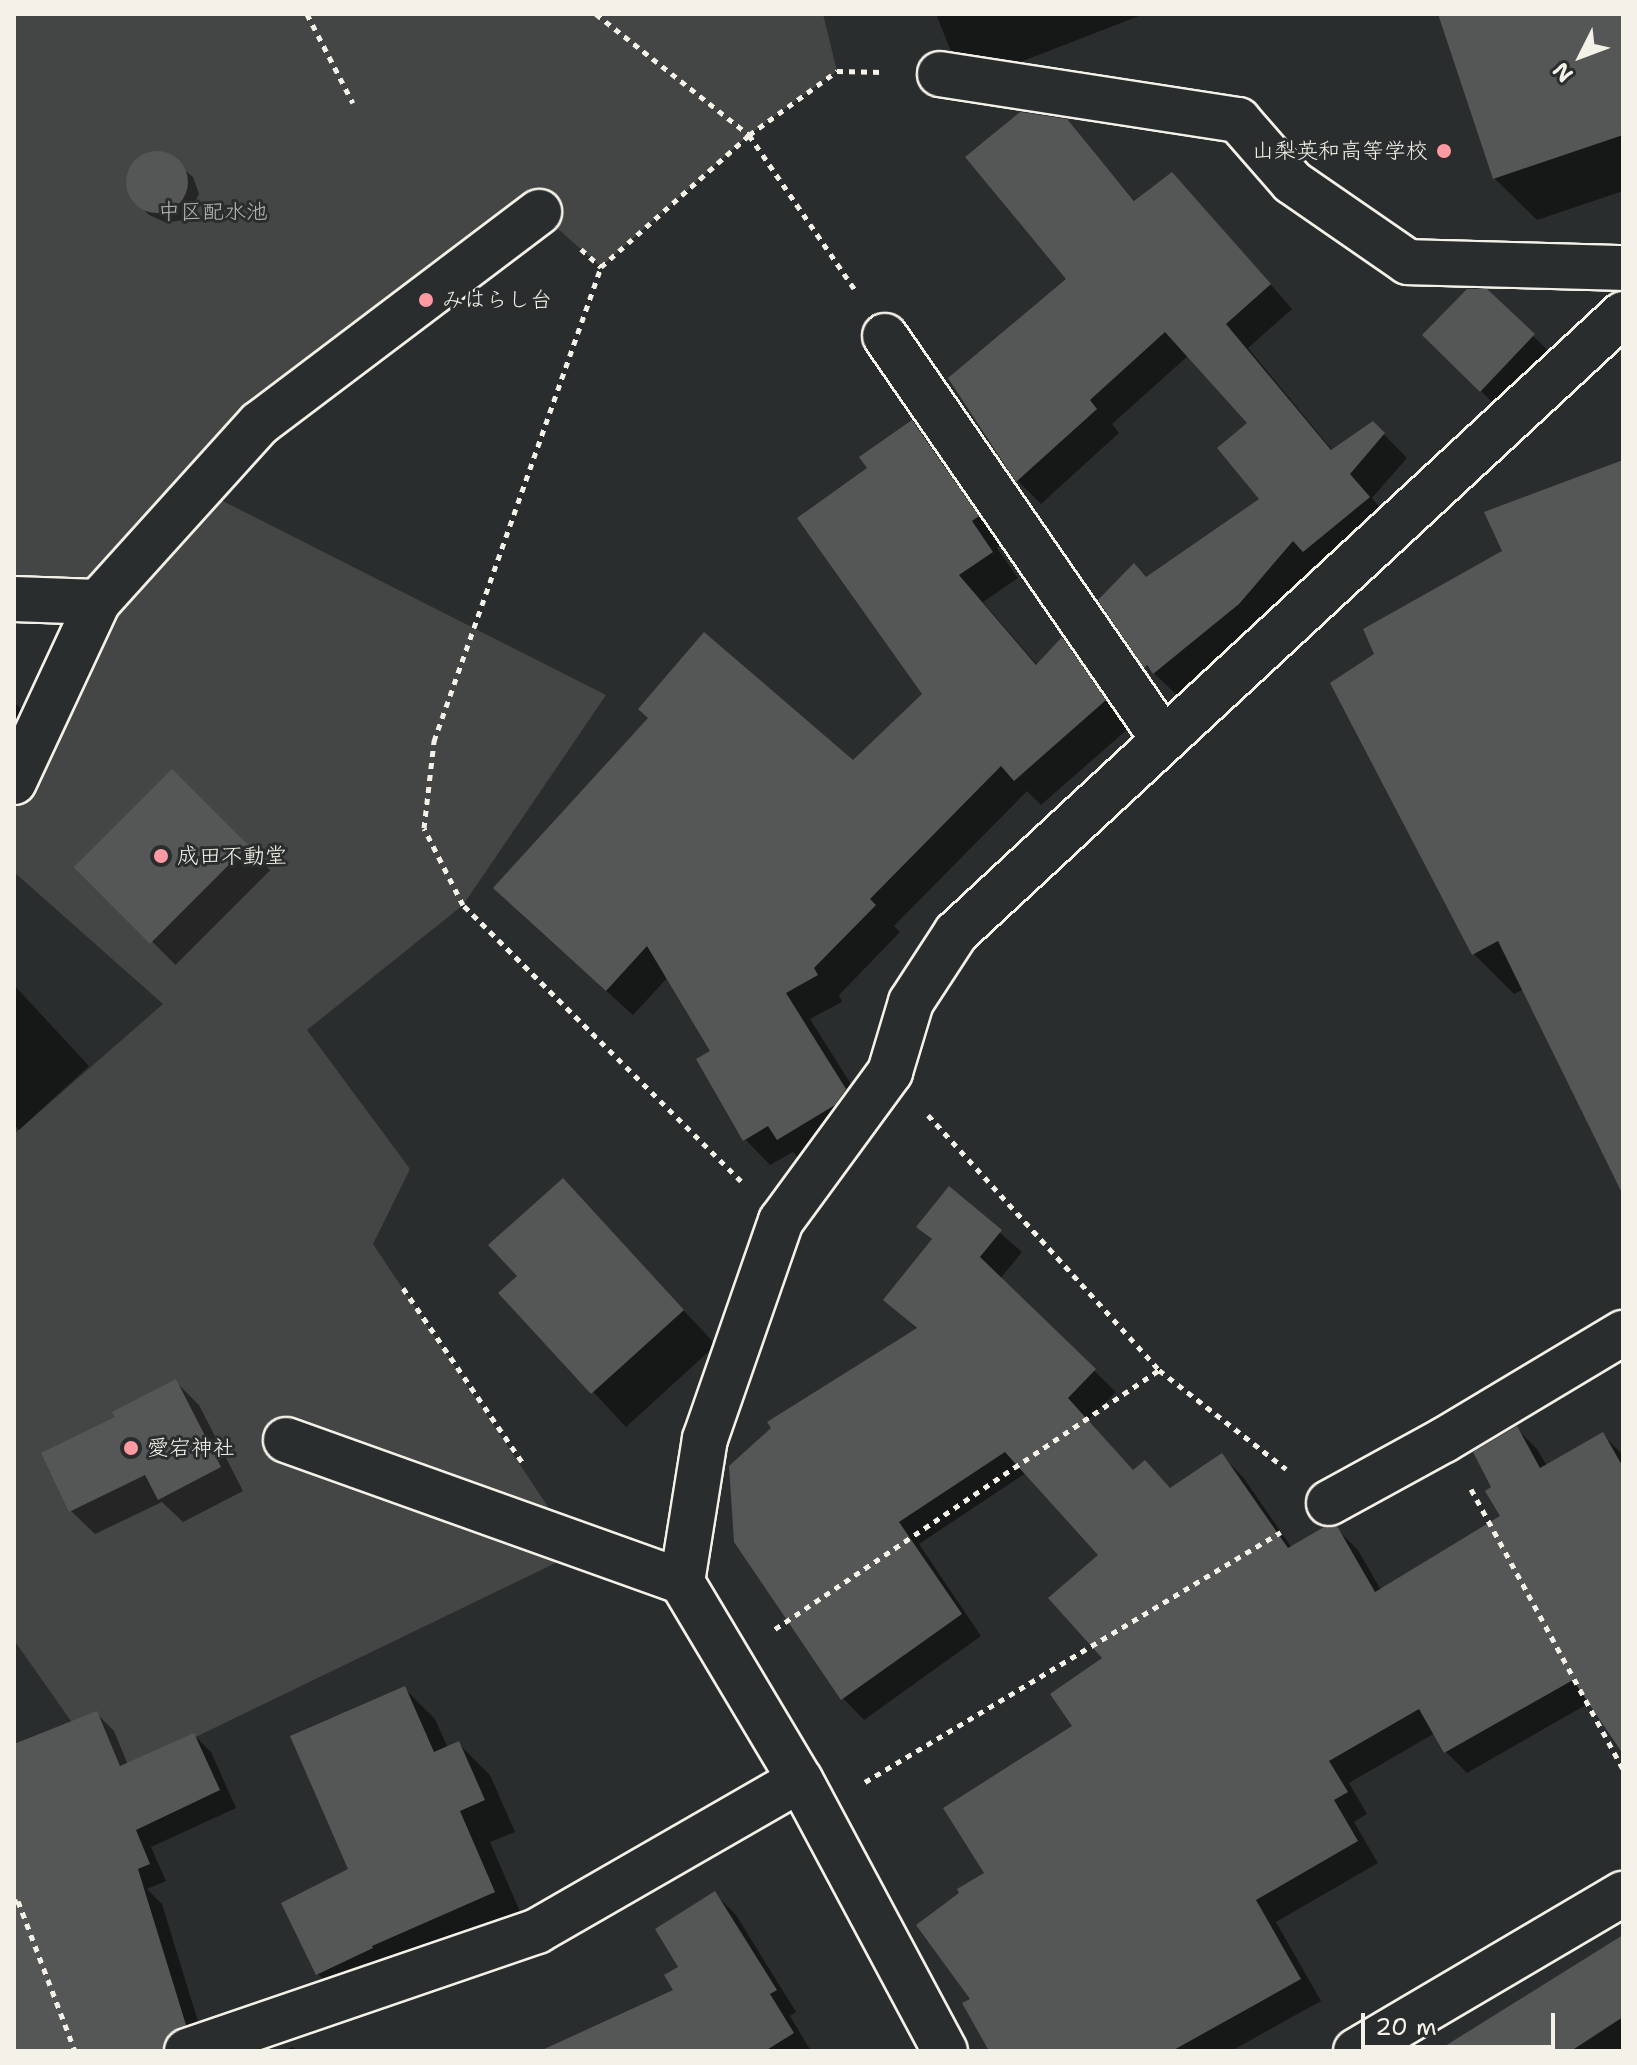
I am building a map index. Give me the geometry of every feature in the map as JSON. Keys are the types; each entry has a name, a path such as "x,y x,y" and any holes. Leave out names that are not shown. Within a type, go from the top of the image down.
{"street":[{"path":"940,74 1238,120 1292,182 1408,262 1623,268"},
{"path":"14,782 98,602 260,423 539,212"},
{"path":"945,2051 808,1796 682,1582 705,1439 781,1221 890,1072 911,1002 956,933 1623,314"},
{"path":"885,336 1163,739"},
{"path":"14,599 98,602"},
{"path":"1329,1503 1444,1440 1622,1335"},
{"path":"286,1440 682,1582"},
{"path":"187,2051 537,1931 808,1796"},
{"path":"1356,2051 1623,1894"}],"path":[{"path":"307,14 353,103"},
{"path":"596,14 749,135 885,336"},
{"path":"781,1221 463,905 424,828 434,741 601,267 749,135 837,71"},
{"path":"808,1796 1329,1503 1159,1370 890,1072"},
{"path":"403,1288 526,1468"},
{"path":"728,1660 1159,1370"},
{"path":"1444,1440 1623,1769"},
{"path":"14,1902 18,1901 75,2051"}],"green space":[{"name":"中区配水池","path":"14,14 823,14 837,71 749,135 601,267 539,212 201,490 606,695 463,905 307,1030 410,1169 373,1244 578,1552 111,1778 14,1640 14,1134 163,1004 14,872 14,782 98,603 14,599"}],"building":[{"path":"1438,14 1623,14 1623,135 1493,179"},
{"path":"1020,112 1067,119 1134,201 1172,172 1271,284 1226,324 1331,450 1373,421 1385,433 1350,474 1370,497 1303,552 1293,541 1239,604 1153,674 1147,665 1144,668 1098,600 1134,563 1146,577 1259,499 1217,448 1247,423 1165,332 1090,400 1097,409 1016,482 948,378 1066,279 965,157"},
{"path":"157,151 179,160 188,182 179,204 157,213 135,204 126,182 135,160"},
{"path":"1467,289 1487,289 1535,334 1480,392 1422,335"},
{"path":"912,420 979,516 972,521 993,552 959,575 1036,665 1062,637 1106,700 1014,781 1001,766 870,899 876,905 814,968 818,975 786,993 846,1089 835,1105 777,1140 768,1126 743,1141 696,1059 710,1051 647,946 606,991 493,888 648,718 638,709 704,632 853,760 922,694 797,518 867,468 859,457"},
{"path":"1623,460 1623,1195 1498,941 1472,955 1330,683 1374,654 1363,629 1502,551 1484,512"},
{"name":"成田不動堂","path":"172,769 248,845 150,944 74,867"},
{"path":"563,1178 684,1310 591,1394 498,1293 517,1276 488,1245"},
{"path":"949,1186 1002,1230 980,1257 1096,1369 1068,1398 1133,1470 1145,1460 1170,1488 1222,1453 1288,1548 1324,1527 1337,1526 1375,1592 1500,1516 1485,1491 1491,1487 1473,1452 1517,1426 1540,1468 1603,1432 1623,1467 1623,1754 1573,1680 1444,1753 1419,1709 1329,1761 1348,1792 1334,1800 1358,1841 1256,1900 1301,1979 1172,2051 989,2051 962,2003 970,1999 916,1925 959,1893 957,1889 984,1873 943,1808 1072,1726 1050,1694 1102,1658 1048,1598 1098,1555 1005,1452 899,1522 962,1614 841,1700 734,1542 729,1466 771,1428 767,1422 917,1328 883,1300 932,1239 916,1227"},
{"name":"愛宕神社","path":"176,1379 221,1467 158,1500 145,1475 69,1512 41,1453 115,1417 112,1412"},
{"path":"405,1686 434,1752 459,1741 485,1800 460,1811 495,1892 372,1946 316,1975 281,1903 348,1869 290,1736"},
{"path":"97,1711 120,1766 194,1733 220,1790 136,1830 150,1864 138,1869 186,2025 169,2034 163,2051 14,2051 14,1744"},
{"path":"715,1891 777,1990 770,1994 794,2033 765,2051 540,2051 673,1990 664,1975 678,1967 655,1929"},
{"path":"1623,1935 1623,2017 1571,2051 1437,2051"}],"place":[{"name":"山梨英和高等学校","path":"1444,151"},
{"name":"みはらし台","path":"426,300"},
{"name":"成田不動堂","path":"161,856"},
{"name":"愛宕神社","path":"131,1448"}]}
